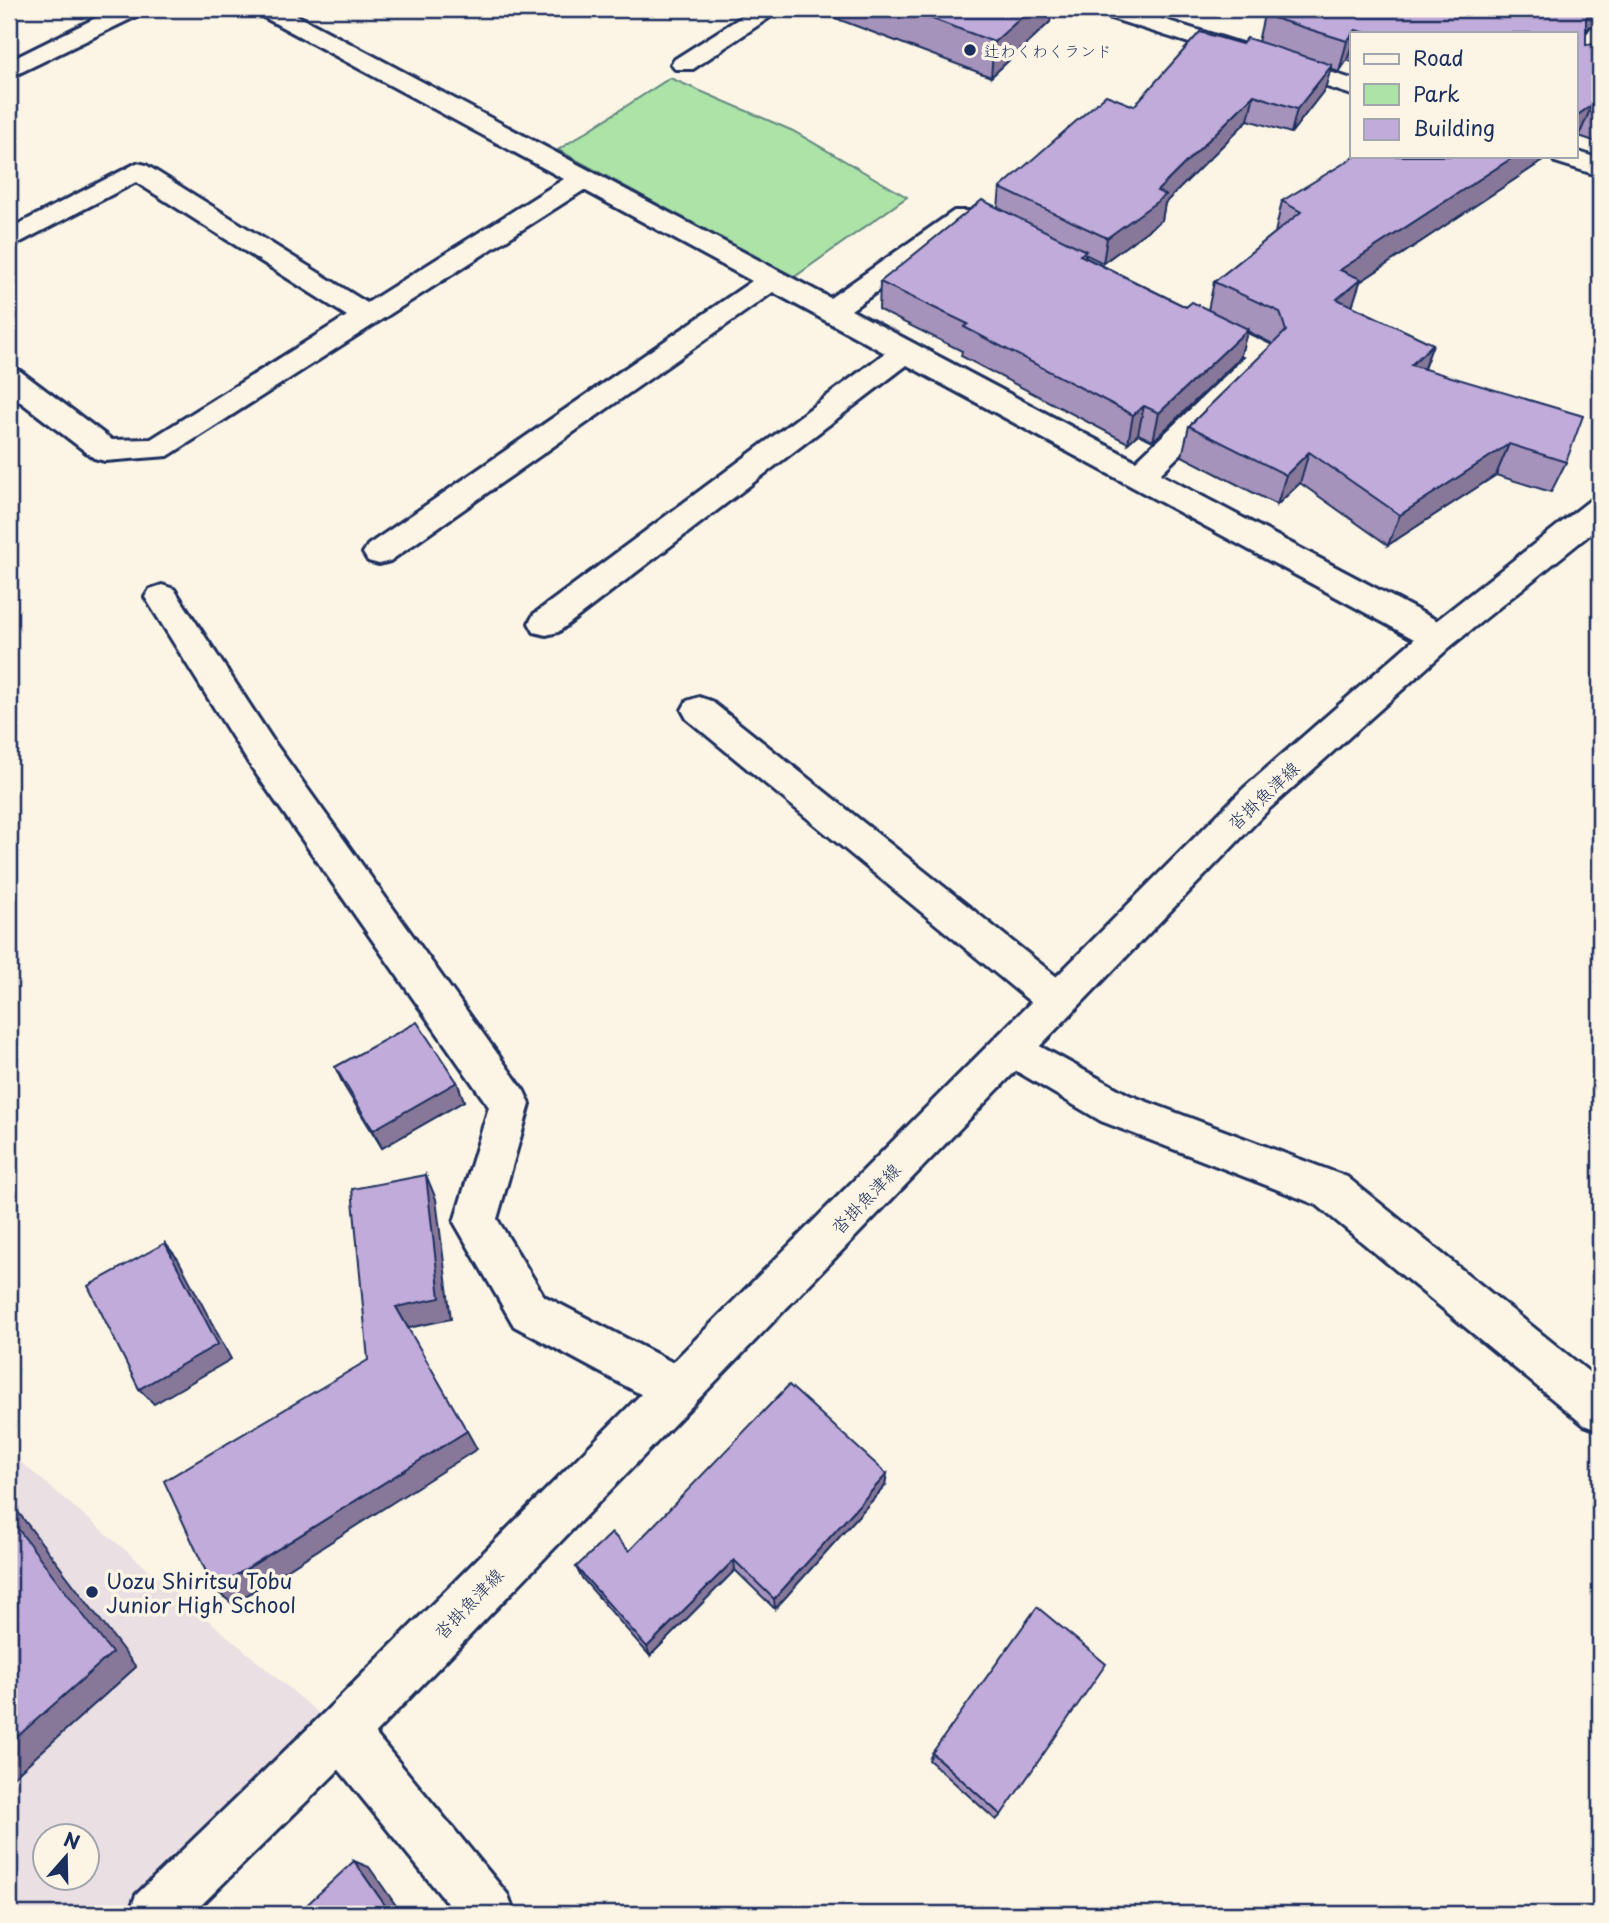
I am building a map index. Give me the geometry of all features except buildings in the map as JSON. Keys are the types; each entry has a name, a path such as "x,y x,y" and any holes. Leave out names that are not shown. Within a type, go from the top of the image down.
{"street":[{"path":"9,71 132,9"},
{"path":"267,9 1439,637"},
{"path":"684,64 770,9"},
{"path":"1107,9 1350,87"},
{"path":"1578,64 1600,33"},
{"path":"1571,158 1600,167"},
{"path":"9,240 137,171 368,316"},
{"path":"9,378 104,451 157,449 582,180"},
{"path":"829,312 964,217 983,217 1008,229"},
{"path":"379,553 771,281"},
{"path":"1138,477 1260,360 1259,352 1172,309"},
{"path":"546,623 905,352"},
{"name":"沓掛魚津線","path":"155,1914 341,1732 1257,798 1439,637 1600,509"},
{"path":"162,597 261,752 510,1104 475,1222 529,1311 677,1389"},
{"path":"699,710 1058,1001"},
{"path":"1012,1048 1115,1108 1332,1191 1600,1409"},
{"path":"341,1732 489,1914"}],"shaded area":[{"name":"Uozu Shiritsu Tobu Junior High School","path":"9,1452 341,1732 157,1914 9,1914"}],"green space":[{"path":"670,78 793,131 907,197 793,278 558,150"}],"place":[{"name":"辻わくわくランド","path":"970,50"},
{"name":"Uozu Shiritsu Tobu Junior High School","path":"92,1592"}]}
